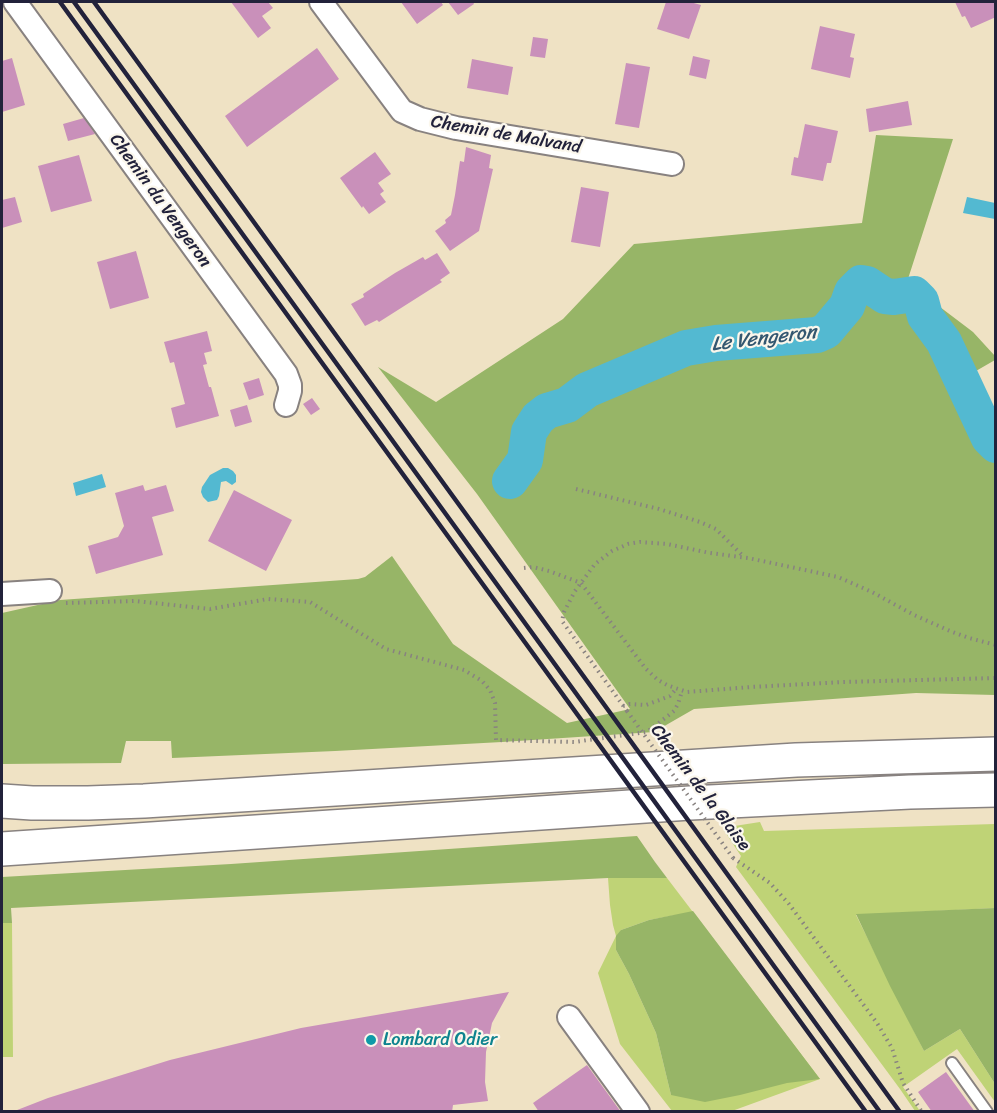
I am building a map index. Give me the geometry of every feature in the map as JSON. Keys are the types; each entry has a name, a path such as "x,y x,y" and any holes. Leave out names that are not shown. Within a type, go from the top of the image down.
{"highway":[{"path":"2,801 88,803 144,801 697,765 807,759 996,754"},
{"path":"2,849 679,803 996,790"}],"street":[{"name":"Chemin du Vengeron","path":"15,2 286,374 290,391 285,405"},
{"name":"Chemin de Malvand","path":"322,2 402,111 420,119 456,128 672,164"},
{"path":"2,594 50,591"},
{"path":"569,1017 638,1112"}],"lane":[{"path":"952,1063 987,1112"}],"path":[{"path":"576,489 700,522 716,529 745,557"},
{"path":"581,583 595,564 612,551 640,542 667,544 710,553 745,557 838,577 950,631 996,645"},
{"path":"524,568 533,567 549,571 581,583 646,669 658,680 682,691 844,682 996,678"},
{"name":"Chemin de la Glaise","path":"581,583 564,612 562,621 733,858 770,884 789,904 877,1023 892,1048 903,1083 922,1112"},
{"path":"50,591 58,603 135,601 210,609 268,598 310,602 386,649 464,670 482,681 490,690 495,703 496,740 574,742 647,732 674,711 682,691"},
{"path":"625,708 630,704 646,705 670,696 676,689"}],"green space":[{"path":"876,135 953,139 907,282 973,332 995,356 995,360 969,375 989,424 995,430 995,695 916,693 694,709 654,732 335,751 172,758 171,741 126,741 121,763 2,764 2,613 60,600 358,579 365,577 392,556 453,644 567,723 630,709 477,494 378,367 436,402 563,319 634,244 862,223"},
{"path":"760,822 764,831 995,824 995,908 856,915 924,1051 960,1029 995,1084 995,1102 957,1049 903,1087 920,1111 915,1111 736,867 741,856 723,829"},
{"path":"637,836 667,878 608,878 11,908 12,923 2,923 2,877"},
{"path":"608,878 667,878 820,1079 732,1111 672,1111 620,1044 598,973 616,936","holes":["676,915 671,1095 656,1033 616,950 621,930 649,920"]},
{"path":"996,908 995,1084 960,1029 924,1051 856,914"},
{"path":"693,911 820,1079 787,1083 705,1102 671,1095 656,1033 616,950 616,936 621,930 649,920"},
{"path":"2,923 12,923 13,1057 2,1057"}],"water":[{"path":"967,197 995,203 995,219 963,213"},
{"path":"223,468 233,471 236,475 236,482 232,485 226,481 221,482 217,500 208,502 201,492 202,487 210,475"},
{"path":"102,474 106,487 76,496 73,483"}],"building":[{"path":"231,2 268,2 273,8 262,16 271,28 258,38"},
{"path":"401,2 441,2 443,5 417,24"},
{"path":"448,2 473,2 474,4 458,15"},
{"path":"666,2 690,2 701,5 689,39 657,29"},
{"path":"955,2 994,2 996,17 971,28 965,16 962,17"},
{"path":"820,26 855,34 850,57 854,58 850,78 811,69"},
{"path":"533,37 548,39 545,58 530,56"},
{"path":"317,48 339,79 247,147 225,116"},
{"path":"693,56 710,60 706,79 689,75"},
{"path":"12,58 25,105 2,112 2,61"},
{"path":"472,59 513,67 508,95 467,88"},
{"path":"626,63 650,67 639,128 615,124"},
{"path":"908,101 912,125 869,132 866,109"},
{"path":"84,118 95,134 68,141 63,124"},
{"path":"805,124 838,131 831,163 827,163 823,181 791,175 794,157 798,158"},
{"path":"466,147 491,155 489,168 493,169 479,231 450,251 435,231 446,223 445,220 451,215 460,161 464,162"},
{"path":"375,152 391,174 378,183 384,191 380,194 386,202 369,214 340,178"},
{"path":"79,155 92,201 51,212 38,166"},
{"path":"581,187 609,192 600,247 571,242"},
{"path":"15,197 22,222 2,228 2,200"},
{"path":"136,251 149,298 110,309 97,262"},
{"path":"437,253 450,273 440,280 442,282 379,322 377,320 365,326 351,304 395,273 423,257 425,260"},
{"path":"207,331 212,351 204,353 207,364 203,365 219,416 176,428 171,408 185,404 174,362 170,363 164,342"},
{"path":"259,378 264,395 249,400 243,383"},
{"path":"312,398 320,409 311,415 303,404"},
{"path":"247,405 252,422 235,427 230,410"},
{"path":"143,485 145,491 166,485 174,511 152,517 163,555 96,574 88,546 118,537 124,526 115,493"},
{"path":"234,490 292,520 266,571 208,541"},
{"name":"Lombard Odier","path":"509,992 492,1023 486,1052 485,1082 488,1101 453,1105 452,1112 12,1112 48,1098 170,1060 301,1028"},
{"path":"587,1065 621,1112 539,1112 533,1103"},
{"path":"946,1072 975,1112 932,1112 918,1092"}],"waterway":[{"name":"Le Vengeron","path":"510,481 525,460 529,432 538,418 547,411 567,405 587,390 686,348 716,343 817,335 826,331 847,306 852,292 861,283 867,284 885,296 914,294 921,301 925,316 944,342 989,438 996,445"}],"railway":[{"path":"60,2 866,1112"},
{"path":"74,2 880,1112"},
{"path":"94,2 900,1112"}],"place":[{"name":"Lombard Odier","path":"371,1040"}]}
